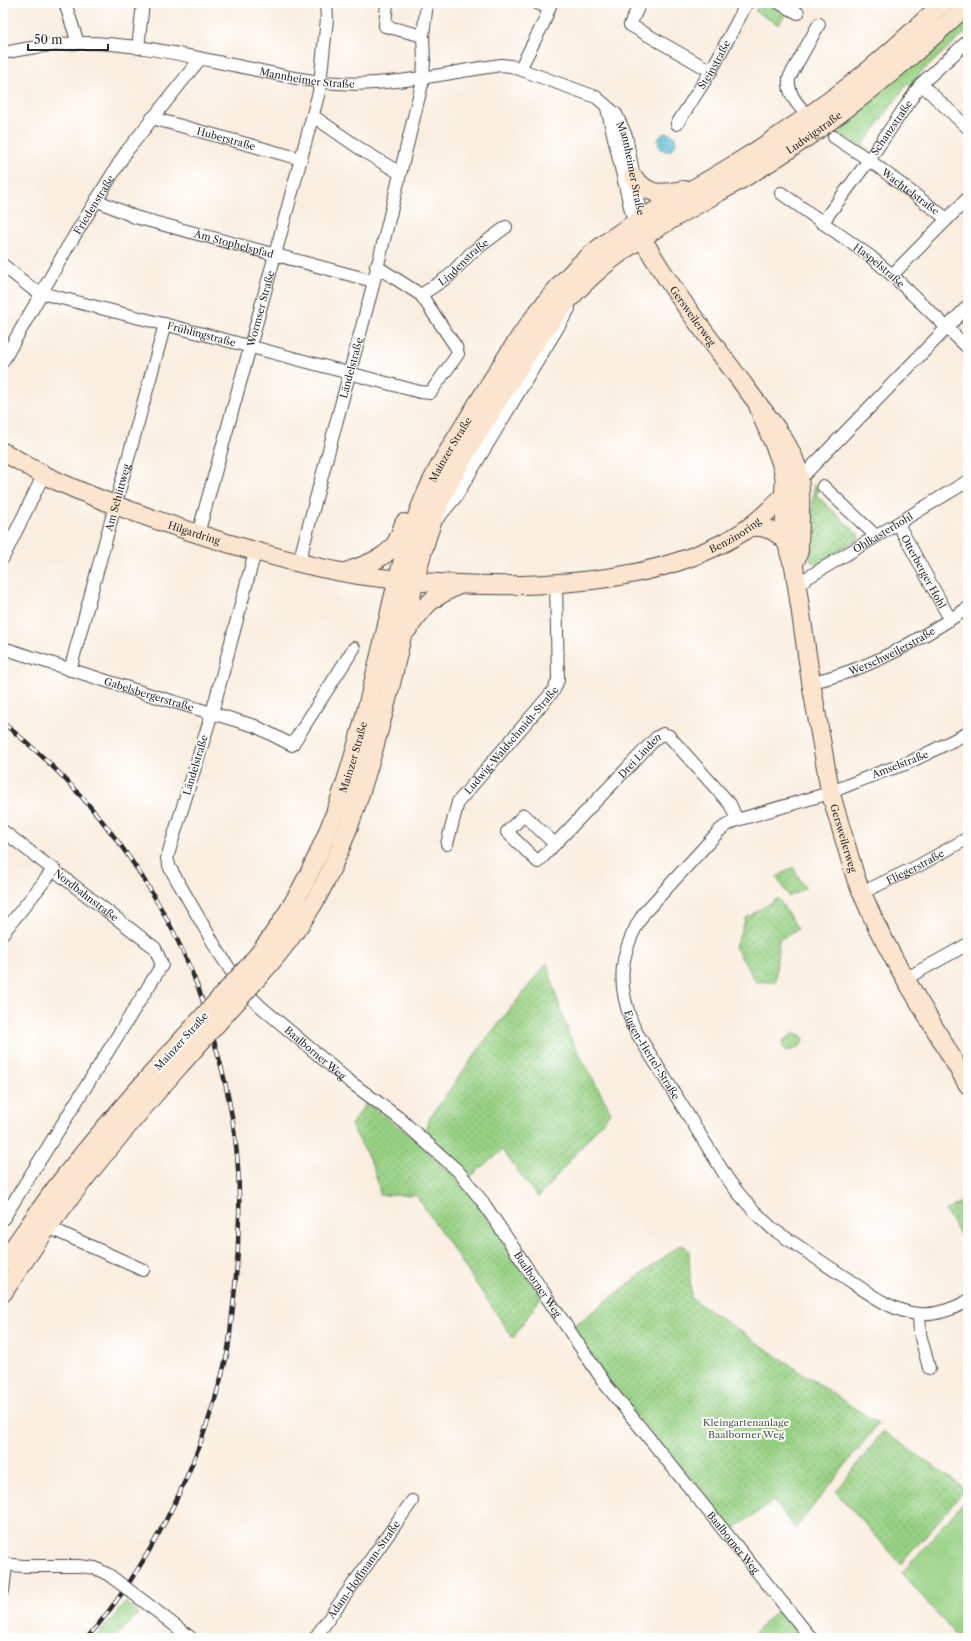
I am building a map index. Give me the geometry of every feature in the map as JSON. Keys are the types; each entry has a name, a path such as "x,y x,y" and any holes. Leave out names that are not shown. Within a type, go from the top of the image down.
{"main road":[{"name":"Ludwigstraße","path":"640,226 695,188 808,116 871,68 904,40 943,3"},
{"name":"Ludwigstraße","path":"640,226 767,164 852,104 912,56 968,4"},
{"path":"633,177 642,187 651,192 666,192 695,188"},
{"name":"Mainzer Straße","path":"3,1262 61,1182 113,1117 177,1057 251,975 295,932 304,919 322,888 337,856 367,771 383,714 422,551 432,523 453,475 521,362 547,324 576,291 617,255 640,226"},
{"name":"Mainzer Straße","path":"251,975 299,895 324,844 360,737 397,580 411,532 428,488 439,467 509,353 542,307 578,267 606,243 640,226"},
{"name":"Gersweilerweg","path":"640,226 674,290 758,405 765,412 785,441 797,467 799,480 799,551 794,566"},
{"name":"Gersweilerweg","path":"758,405 784,475 787,543 789,554 794,566 830,791 861,893 876,925 905,978 965,1074"},
{"name":"Hilgardring","path":"3,452 44,474 116,506 198,534 255,552 344,572 397,580"},
{"path":"344,572 374,562 392,548 419,490 439,467"},
{"name":"Benzinoring","path":"397,580 461,584 556,584 602,579 643,572 700,553 735,537 768,512 799,480"},
{"path":"750,527 770,529 778,534 787,543"},
{"path":"402,635 428,603 441,593 461,584"},
{"name":"Mainzer Straße","path":"3,1292 92,1167 124,1128 177,1057"}],"street":[{"path":"65,3 78,43"},
{"path":"138,48 143,3"},
{"name":"Wormser Straße","path":"198,534 313,116 321,82 327,19 326,3"},
{"path":"388,3 385,26 423,36"},
{"name":"Ländelstraße","path":"299,562 373,281 423,77 423,36 427,3"},
{"path":"520,69 544,22 550,6 537,3"},
{"path":"640,3 630,25 711,71"},
{"name":"Steinstraße","path":"677,124 711,71 747,3"},
{"path":"779,3 798,13"},
{"path":"808,116 792,97 788,83 789,78 819,24"},
{"name":"Schanzstraße","path":"822,223 921,84 968,40"},
{"name":"Mannheimer Straße","path":"3,54 45,46 78,43 138,48 321,82 358,84 423,77 500,65 520,69 596,97 605,103 616,114 626,136 640,226"},
{"name":"Friedenstraße","path":"3,361 41,293 126,152 200,59"},
{"path":"921,84 968,128"},
{"name":"Mannheimer Straße","path":"605,103 610,116 629,201 640,226"},
{"path":"313,116 365,152 400,173"},
{"name":"Huberstraße","path":"152,118 301,159"},
{"name":"Wachtelstraße","path":"834,137 868,160 947,219"},
{"name":"Haspelstraße","path":"781,193 871,257 892,275 968,348"},
{"path":"892,275 968,198"},
{"name":"Am Stophelspfad","path":"96,200 135,217 275,256 373,281"},
{"name":"Lindenstraße","path":"421,295 449,276 471,253 506,228"},
{"path":"3,265 41,293"},
{"path":"376,266 421,295"},
{"name":"Frühlingstraße","path":"41,293 165,324 426,394 430,393 458,354 456,347 421,295"},
{"name":"Benzinoring","path":"799,480 968,306"},
{"name":"Am Schlittweg","path":"70,670 165,324"},
{"path":"3,558 44,474"},
{"name":"Ohlkasterhohl","path":"797,584 968,481"},
{"path":"823,486 876,536"},
{"name":"Otterberger Hohl","path":"898,524 950,619"},
{"name":"Ländelstraße","path":"229,967 218,951 170,868 168,860 170,848 212,713 255,552"},
{"name":"Ludwig-Waldschmidt-Straße","path":"447,844 458,802 554,690 558,680 556,584"},
{"name":"Werschweilerstraße","path":"812,682 834,678 911,643 968,608"},
{"name":"Gabelsbergerstraße","path":"3,648 212,713 228,716 255,726 292,745 354,648"},
{"name":"Amselstraße","path":"830,791 908,763 968,733"},
{"name":"Drei Linden","path":"555,844 657,737 663,734 669,736 730,804 737,820"},
{"name":"Eugen-Hertel-Straße","path":"830,791 826,794 737,820 720,830 644,913 628,944 623,966 622,993 635,1030 727,1178 750,1208 774,1230 879,1300 900,1311 920,1314 944,1312 968,1301"},
{"name":"Nordbahnstraße","path":"3,831 156,948 162,965 3,1219"},
{"name":"Fliegerstraße","path":"861,893 918,866 968,838"},
{"path":"3,933 54,869"},
{"path":"905,978 968,944"},
{"name":"Baalborner Weg","path":"229,967 242,988 260,1006 348,1081 399,1118 458,1171 482,1201 606,1384 811,1638"},
{"path":"48,1227 143,1270"},
{"path":"920,1314 920,1334 929,1368"},
{"name":"Adam-Hoffmann-Straße","path":"315,1638 412,1502"},
{"path":"3,1591 5,1565 79,1566 95,1568 109,1575 191,1638"}],"green space":[{"path":"760,3 767,3 785,14 779,25 755,11"},
{"path":"968,12 968,30 919,74 922,78 913,88 907,84 863,145 869,150 865,156 832,132 828,132"},
{"path":"814,484 819,491 816,495 859,535 858,539 816,564 811,562 809,556"},
{"path":"793,867 805,888 789,897 777,877"},
{"path":"778,898 798,929 779,940 775,982 756,982 735,947 746,918"},
{"path":"547,963 570,1037 611,1112 538,1198 502,1150 469,1178 424,1137 430,1117 486,1039"},
{"path":"793,1034 801,1035 804,1039 803,1042 797,1048 787,1051 783,1048 782,1041"},
{"path":"366,1103 413,1137 468,1189 542,1296 513,1338 416,1195 380,1195 373,1167 351,1125"},
{"path":"961,1202 968,1214 968,1232 961,1236 945,1211"},
{"name":"Kleingartenanlage Baalborner Weg","path":"680,1245 686,1247 689,1251 691,1298 878,1424 795,1529 773,1501 730,1532 609,1382 572,1327"},
{"path":"883,1431 966,1489 901,1564 836,1492"},
{"path":"968,1497 968,1638 958,1638 902,1573"},
{"path":"126,1602 138,1614 115,1638 95,1638"},
{"path":"780,1607 804,1638 750,1638"}],"water":[{"path":"663,133 671,133 676,138 674,149 671,151 663,151 658,146 658,138"}],"railway":[{"path":"3,723 35,750 65,779 93,810 119,843 143,878 164,914 183,951 204,1006 228,1094 237,1155 239,1209 236,1276 228,1351 216,1397 202,1439 186,1479 159,1534 120,1596 87,1638"}]}
